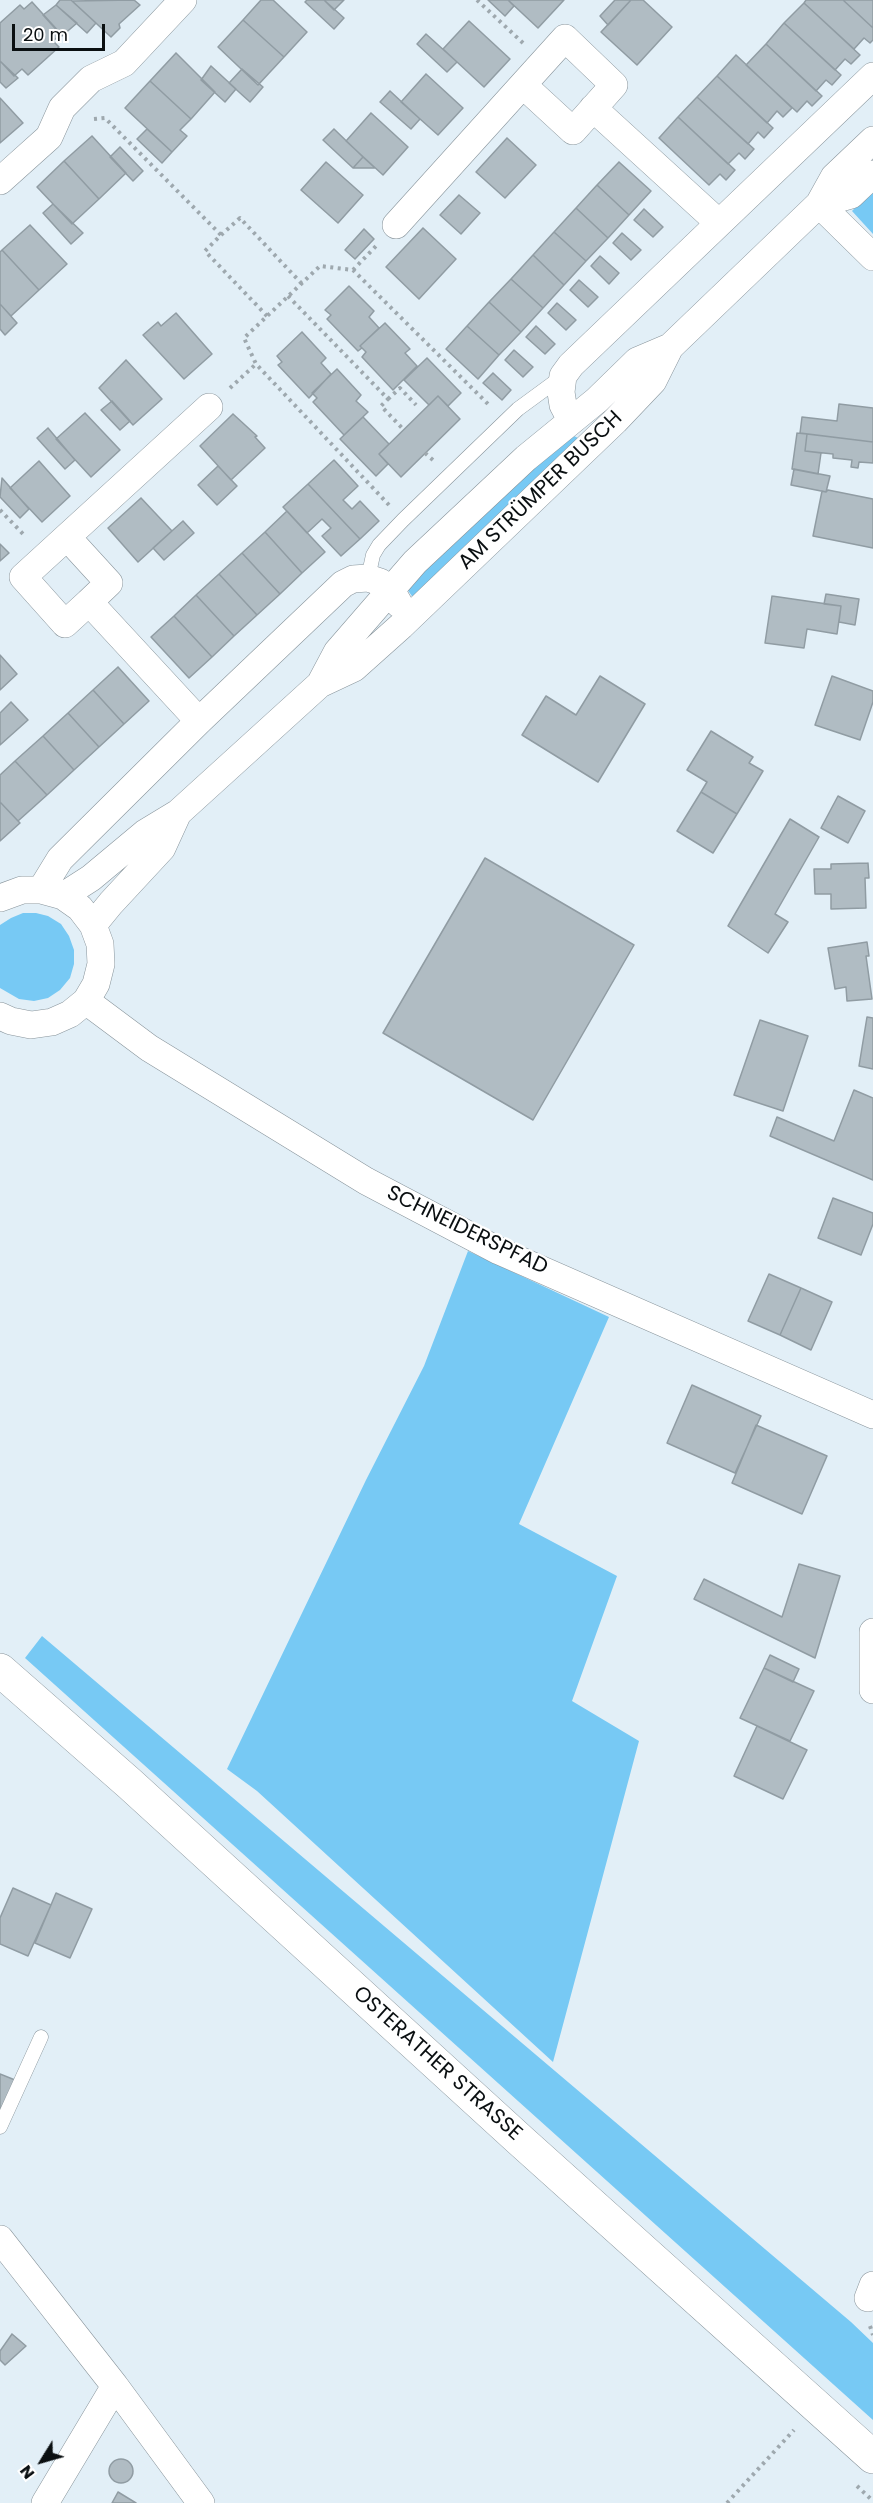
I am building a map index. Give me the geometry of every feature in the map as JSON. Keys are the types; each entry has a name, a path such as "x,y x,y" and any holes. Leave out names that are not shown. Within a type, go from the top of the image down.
{"main road":[{"name":"OSTERATHER STRASSE","path":"0,1670 139,1792 521,2141 873,2457"}],"street":[{"path":"0,181 49,137 62,108 91,79 124,63 183,0"},
{"path":"396,225 565,38 614,85 573,131 523,85"},
{"path":"571,420 562,398 563,376 571,365 873,76"},
{"path":"593,108 719,223"},
{"name":"AM STRÜMPER BUSCH","path":"320,684 337,652 380,584 416,562 526,458 597,400 637,361 670,346 819,204 834,177 873,140"},
{"name":"AM STRÜMPER BUSCH","path":"819,204 851,195 873,174"},
{"path":"819,204 873,257"},
{"name":"AM STRÜMPER BUSCH","path":"52,893 92,878 145,833 178,813 320,684 354,668 401,626 615,421 653,381 670,346"},
{"path":"67,537 109,583 65,624 23,577 209,407"},
{"path":"52,893 60,859 199,721 343,584 353,579 380,584 399,603 401,626"},
{"path":"89,602 199,721"},
{"name":"AM STRÜMPER BUSCH","path":"93,925 162,848 178,813"},
{"path":"0,898 22,890 52,893 80,908 93,925 100,944 101,964 96,984 86,1001 70,1014 52,1023 31,1025 4,1022"},
{"name":"SCHNEIDERSPFAD","path":"86,1001 149,1048 386,1192 499,1251 873,1415"},
{"path":"873,1632 873,1690"},
{"path":"0,2239 116,2386 201,2503"},
{"path":"45,2503 116,2386"}],"lane":[{"path":"380,584 373,555 379,545 505,421 534,395 563,376"},
{"path":"0,2127 41,2037"}],"path":[{"path":"477,0 544,62"},
{"path":"62,108 86,120 105,118 221,235"},
{"path":"267,316 205,250 221,235 240,218 302,284"},
{"path":"403,520 256,364 244,338 320,266 353,270 505,421"},
{"path":"288,296 388,399"},
{"path":"209,407 256,364"},
{"path":"404,430 381,406 399,388 416,405"},
{"path":"0,510 44,558"},
{"path":"727,2503 794,2430"}],"shaded area":[{"path":"873,189 873,234 852,211"},
{"path":"568,433 582,440 414,599 407,589 418,570"},
{"path":"23,913 48,916 61,924 74,950 74,964 70,978 60,990 48,998 34,1001 19,999 0,988 0,925"},
{"path":"468,1251 609,1317 519,1524 617,1576 572,1701 639,1741 553,2062 257,1791 227,1769 366,1480 424,1366"},
{"path":"42,1636 851,2322 873,2343 873,2420 25,1658"}],"building":[{"path":"60,0 71,0 96,23 87,33 56,5"},
{"path":"134,0 140,5 119,24 120,28 111,37 72,1"},
{"path":"261,0 273,0 307,32 284,57 243,20"},
{"path":"324,0 344,18 334,29 305,2"},
{"path":"324,0 344,0 334,10"},
{"path":"488,0 508,0 514,6 505,16"},
{"path":"508,0 564,0 538,28"},
{"path":"615,0 631,0 608,25 600,16"},
{"path":"631,0 643,0 672,27 637,65 601,32"},
{"path":"806,0 843,0 873,28 873,40 870,43 864,38 854,49 804,3"},
{"path":"843,0 873,0 873,28"},
{"path":"32,2 61,34 53,41 59,47 28,75 22,69 14,76 0,61 0,23 20,5 24,9"},
{"path":"804,3 860,55 851,64 845,59 835,70 784,23"},
{"path":"56,5 77,23 62,36 43,15"},
{"path":"243,20 284,57 258,85 218,47"},
{"path":"469,21 510,59 484,87 443,49"},
{"path":"784,23 841,75 832,85 826,80 816,91 766,44"},
{"path":"426,34 457,62 447,72 417,44"},
{"path":"766,44 822,96 812,106 807,101 797,112 746,65"},
{"path":"176,53 215,92 191,119 150,81"},
{"path":"736,55 792,108 783,117 777,111 767,123 717,76"},
{"path":"0,61 18,78 6,88 0,82"},
{"path":"211,66 236,89 225,102 201,80"},
{"path":"242,69 263,87 250,102 229,83"},
{"path":"426,74 463,108 438,135 401,102"},
{"path":"717,76 773,128 764,138 758,132 748,144 697,97"},
{"path":"150,81 191,119 180,130 187,136 172,152 125,108"},
{"path":"390,91 420,119 411,129 380,102"},
{"path":"697,97 754,149 745,159 739,153 728,164 678,117"},
{"path":"0,98 23,123 0,143"},
{"path":"371,113 408,147 383,175 346,141"},
{"path":"678,117 735,170 726,180 720,174 709,185 659,138"},
{"path":"147,129 172,152 162,163 137,139"},
{"path":"334,129 363,157 353,168 323,140"},
{"path":"92,136 126,173 99,199 64,161"},
{"path":"507,138 536,165 505,198 476,172"},
{"path":"120,147 143,171 133,181 110,157"},
{"path":"363,157 375,168 353,168"},
{"path":"64,161 99,199 72,224 37,187"},
{"path":"326,162 363,195 338,223 301,190"},
{"path":"619,162 651,191 629,215 597,185"},
{"path":"597,185 629,215 608,238 576,208"},
{"path":"459,195 480,213 461,234 440,215"},
{"path":"53,204 83,233 71,244 43,213"},
{"path":"576,208 608,238 586,261 554,232"},
{"path":"644,209 663,227 653,237 634,220"},
{"path":"30,225 67,264 39,290 2,250"},
{"path":"423,228 456,259 419,299 386,267"},
{"path":"364,229 374,239 355,259 345,250"},
{"path":"554,232 586,261 564,285 533,255"},
{"path":"622,233 641,250 631,260 613,243"},
{"path":"2,250 39,290 11,316 0,304 0,252"},
{"path":"533,255 564,285 543,308 511,279"},
{"path":"600,256 619,273 609,284 591,266"},
{"path":"511,279 543,308 521,332 489,302"},
{"path":"579,280 598,297 588,307 570,290"},
{"path":"349,286 374,311 369,317 379,328 360,346 362,348 358,351 327,319 331,315 325,310"},
{"path":"489,302 521,332 499,355 467,326"},
{"path":"557,303 576,320 566,330 548,313"},
{"path":"0,304 17,323 5,335 0,329"},
{"path":"176,313 212,354 184,379 143,335 158,322 161,326"},
{"path":"385,323 410,349 405,353 417,366 393,390 362,357 366,352 360,346"},
{"path":"467,326 499,355 478,379 446,349"},
{"path":"536,326 555,344 545,354 526,337"},
{"path":"302,332 326,358 321,363 331,374 309,398 278,365 282,362 277,356"},
{"path":"514,350 533,367 523,377 505,360"},
{"path":"427,358 461,393 448,406 438,396 429,405 404,380"},
{"path":"126,360 162,399 133,425 99,388"},
{"path":"337,369 361,395 356,401 368,412 344,435 313,402 317,398 312,393"},
{"path":"493,373 511,390 502,400 483,383"},
{"path":"438,396 460,419 401,477 379,454"},
{"path":"112,401 130,421 120,430 101,410"},
{"path":"839,404 873,408 873,442 800,433 802,417 837,421"},
{"path":"85,413 120,450 91,477 56,439"},
{"path":"233,414 257,436 255,437 265,448 231,480 200,446"},
{"path":"363,417 389,444 379,454 388,464 376,476 340,439"},
{"path":"48,428 75,460 65,469 37,438"},
{"path":"797,433 807,434 805,451 821,453 818,474 792,469"},
{"path":"807,434 873,442 873,463 859,462 858,468 851,467 852,460 833,458 833,454 805,451"},
{"path":"334,460 358,486 343,500 352,509 360,501 379,521 360,539 308,484"},
{"path":"39,461 70,496 42,522 10,488"},
{"path":"218,466 237,486 217,505 198,485"},
{"path":"794,469 830,476 826,492 791,485"},
{"path":"2,478 29,509 20,518 0,497"},
{"path":"308,484 360,539 341,556 322,536 331,528 322,519 307,533 283,507"},
{"path":"828,490 873,499 873,548 813,536 822,491"},
{"path":"141,498 172,531 138,562 108,528"},
{"path":"287,511 325,552 302,573 265,532"},
{"path":"183,521 194,533 164,560 153,548"},
{"path":"265,532 302,573 280,594 242,553"},
{"path":"0,544 9,553 0,561"},
{"path":"242,553 280,594 257,615 219,574"},
{"path":"219,574 257,615 234,636 196,595"},
{"path":"826,594 859,599 855,625 839,622 841,606 824,604"},
{"path":"196,595 234,636 212,657 174,616"},
{"path":"772,596 841,606 837,634 807,629 804,648 765,643"},
{"path":"174,616 212,657 189,678 151,637"},
{"path":"0,655 17,674 0,690"},
{"path":"118,667 149,701 124,724 93,690"},
{"path":"600,676 645,704 598,782 522,735 546,696 576,715"},
{"path":"832,676 873,691 873,702 860,740 815,725"},
{"path":"93,690 124,724 99,747 68,713"},
{"path":"11,702 28,720 0,745 0,713"},
{"path":"68,713 99,747 74,770 43,736"},
{"path":"711,731 753,757 749,763 763,771 737,814 701,792 707,782 687,770"},
{"path":"43,736 74,770 47,795 15,761"},
{"path":"15,761 47,795 18,821 0,802 0,775"},
{"path":"701,792 737,814 713,853 677,831"},
{"path":"838,796 865,811 848,843 821,828"},
{"path":"0,802 20,823 0,841"},
{"path":"790,819 819,837 775,914 788,922 768,953 728,926"},
{"path":"485,858 634,945 533,1120 383,1033"},
{"path":"868,863 869,878 865,878 866,908 831,909 831,894 815,894 814,869 831,869 831,864"},
{"path":"867,942 869,956 866,956 872,999 847,1001 846,987 835,989 828,948"},
{"path":"867,1017 873,1018 873,1069 859,1066"},
{"path":"760,1020 808,1036 783,1111 734,1095"},
{"path":"854,1090 873,1098 873,1180 770,1136 777,1117 834,1141"},
{"path":"833,1198 873,1213 873,1224 861,1255 818,1238"},
{"path":"769,1274 801,1288 780,1335 748,1321"},
{"path":"801,1288 832,1302 811,1350 780,1335"},
{"path":"692,1385 761,1416 735,1473 667,1443"},
{"path":"756,1425 827,1456 802,1514 732,1483"},
{"path":"799,1564 840,1576 815,1658 694,1599 704,1579 782,1617"},
{"path":"770,1655 799,1669 793,1682 764,1668"},
{"path":"764,1668 814,1691 790,1741 740,1718"},
{"path":"757,1726 807,1750 783,1799 734,1776"},
{"path":"13,1888 51,1905 28,1956 0,1944 0,1918"},
{"path":"56,1893 92,1909 70,1958 35,1943"},
{"path":"0,2074 15,2080 0,2117"},
{"path":"12,2334 26,2346 5,2365 0,2360 0,2351"},
{"path":"121,2459 129,2463 133,2471 129,2479 121,2483 113,2479 109,2471 113,2463"},
{"path":"118,2492 136,2503 112,2503"}]}
